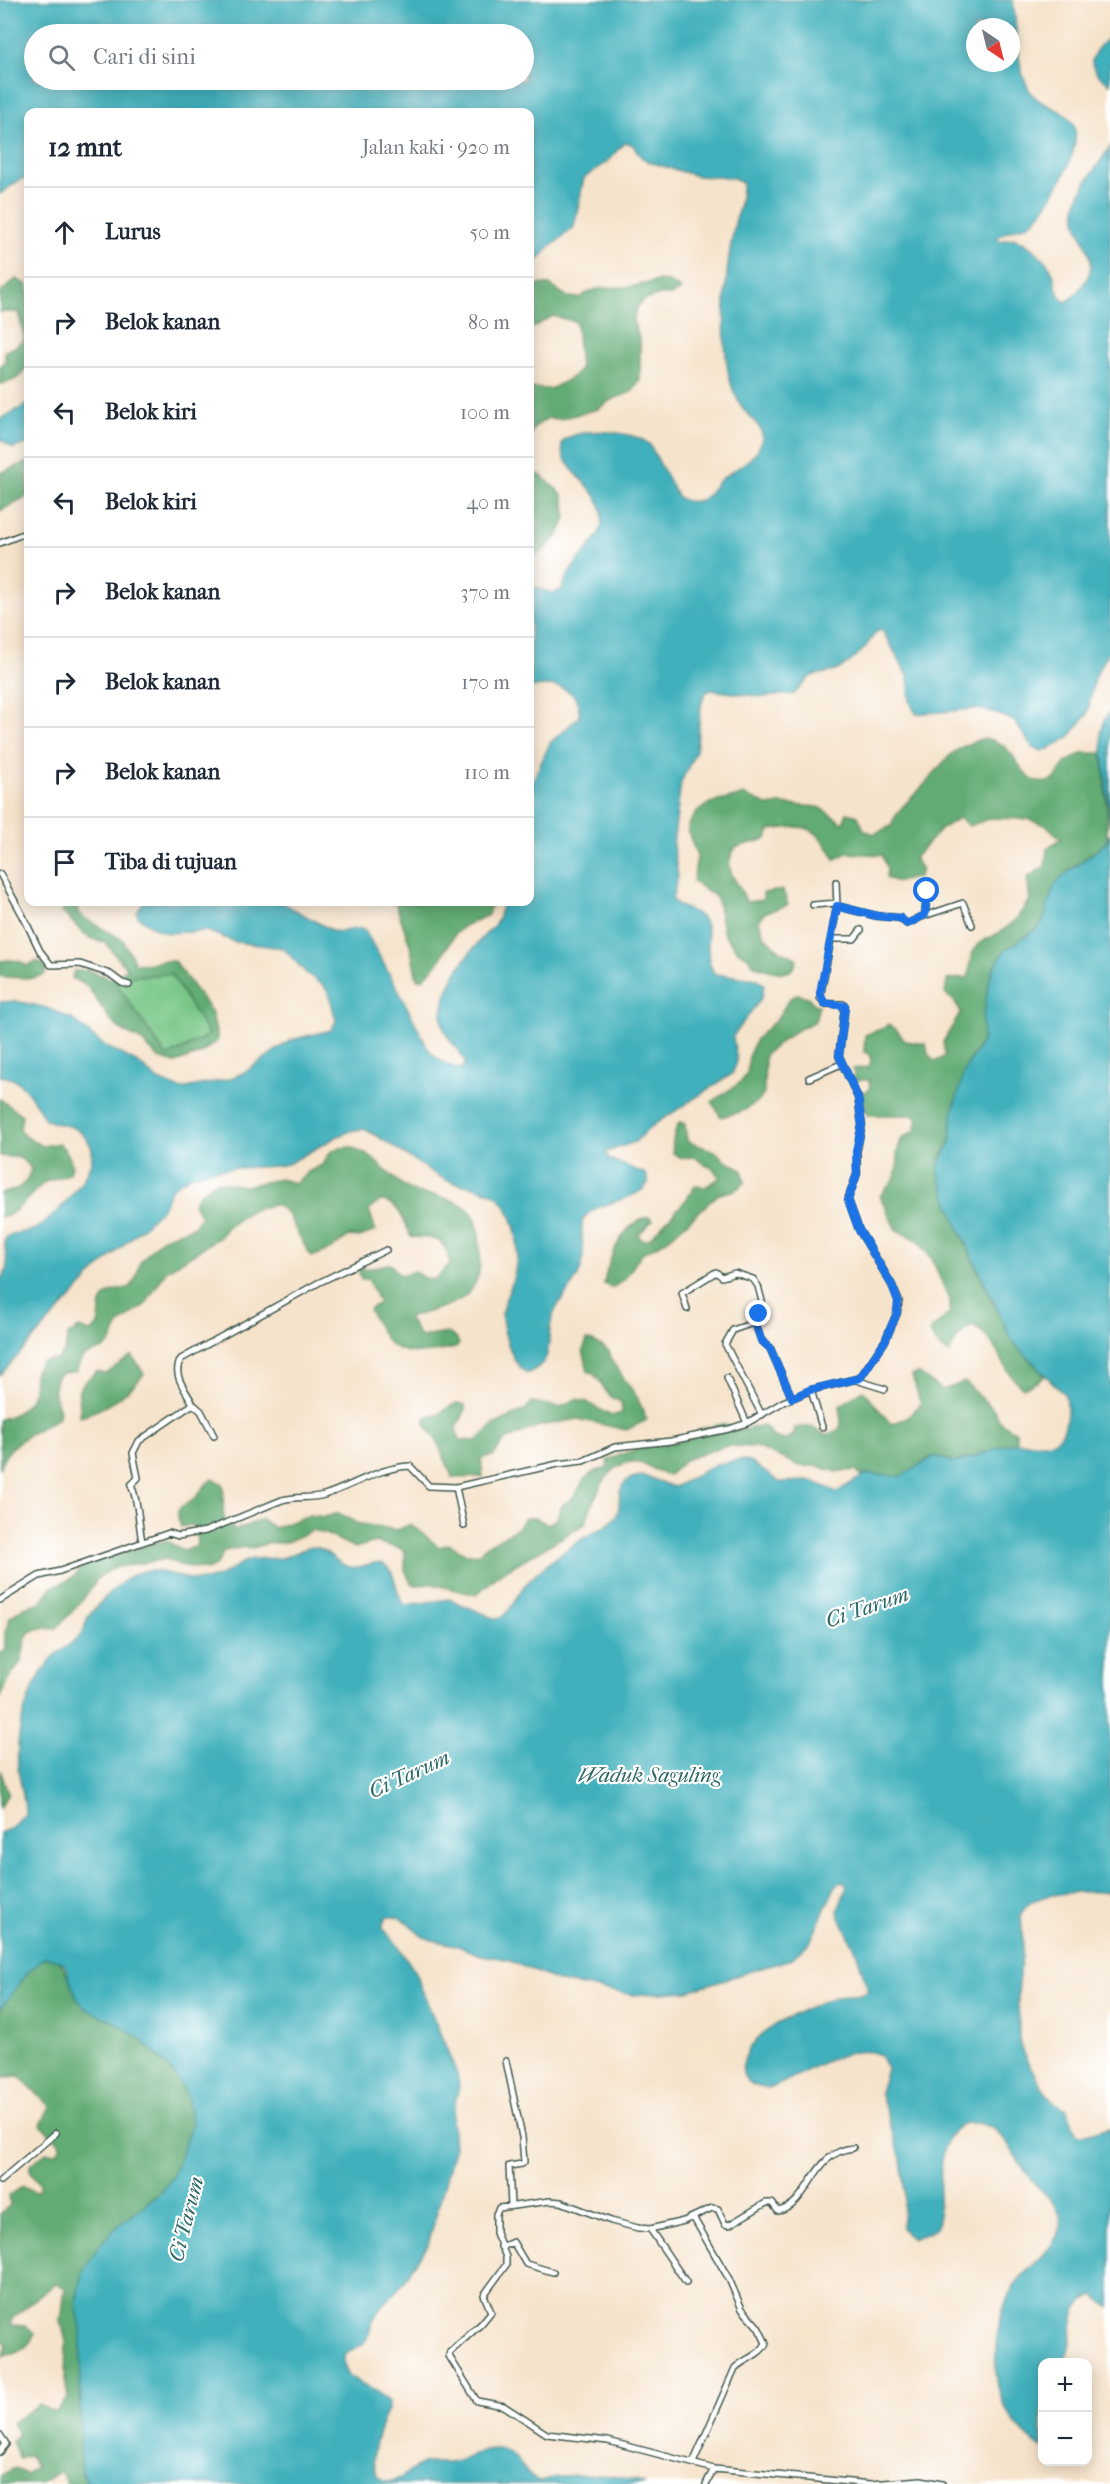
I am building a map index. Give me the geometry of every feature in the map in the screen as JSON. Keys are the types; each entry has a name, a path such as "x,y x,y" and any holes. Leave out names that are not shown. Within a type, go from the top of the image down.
{"street":[{"path":"0,543 24,534"},
{"path":"0,874 40,951 51,965 80,964 110,974 129,985"},
{"path":"836,882 837,904 820,998 825,1003 845,1006 839,1050 841,1064 858,1098 862,1125 856,1151 857,1174 848,1200 859,1230 892,1285 898,1301 897,1313 885,1341 867,1370 856,1380"},
{"path":"924,916 927,891"},
{"path":"813,905 837,904 877,916 900,918 906,924 963,903 972,925"},
{"path":"831,939 854,939 861,930"},
{"path":"809,1077 841,1064"},
{"path":"214,1436 201,1410 193,1404 179,1379 177,1364 181,1359 318,1283 386,1250"},
{"path":"687,1309 682,1293 716,1272 722,1277 735,1273 746,1275 755,1281 764,1304 764,1311 757,1316 756,1322 761,1340 770,1348 792,1398"},
{"path":"756,1322 733,1330 725,1344 762,1414"},
{"path":"727,1378 747,1423"},
{"path":"0,1600 34,1578 60,1571 142,1541 169,1533 178,1536 206,1531 282,1500 322,1496 365,1478 407,1466 415,1468 429,1485 456,1487 558,1464 583,1461 615,1447 671,1441 729,1429 747,1423 810,1390 856,1380 885,1389"},
{"path":"810,1390 822,1427"},
{"path":"142,1541 137,1518 138,1499 131,1485 138,1478 133,1451 139,1441 193,1404"},
{"path":"456,1487 464,1526"},
{"path":"506,2061 522,2137 524,2162 509,2166 510,2206"},
{"path":"0,2181 56,2133"},
{"path":"853,2148 843,2149 828,2157 807,2187 781,2211 775,2209 772,2204 766,2203 729,2225 725,2224 719,2211 715,2209 669,2226 650,2229 611,2221 561,2202 499,2208 496,2214 496,2238 506,2257 506,2265 484,2295 490,2312 482,2324 448,2354 477,2401 504,2406 548,2434 600,2439 714,2469 871,2484 921,2480 942,2484"},
{"path":"693,2217 718,2259 742,2309 758,2328 766,2343 760,2351 740,2362 735,2368 693,2463"},
{"path":"650,2229 686,2282"},
{"path":"501,2247 514,2242 526,2264 553,2272"},
{"path":"0,2435 6,2444 0,2452"},
{"path":"706,2484 714,2469"}],"green space":[{"path":"16,279 24,283 24,339 19,312 0,312 0,293"},
{"path":"661,280 681,290 670,295 660,295 644,300 637,307 633,321 640,341 640,381 632,392 611,400 598,409 560,419 548,418 534,427 534,388 551,389 580,370 576,322 553,316 534,327 534,284 550,285 568,297 580,298 600,289"},
{"path":"24,339 24,371 14,380 0,384 0,367 5,361 5,351 15,347"},
{"path":"24,464 24,498 0,511 0,473"},
{"path":"539,474 563,495 566,514 565,521 554,541 534,555 534,521 534,475"},
{"path":"981,739 994,741 1004,747 1032,780 1042,782 1054,780 1066,762 1083,753 1102,753 1106,800 1106,843 1069,870 1043,922 1038,928 1005,950 993,970 983,1018 982,1042 970,1060 951,1124 951,1140 940,1159 940,1180 970,1255 1013,1342 1045,1376 1023,1388 1009,1373 988,1338 980,1331 971,1326 967,1328 949,1353 940,1347 933,1337 930,1331 950,1313 950,1302 932,1259 917,1240 896,1230 880,1196 895,1178 897,1153 902,1138 915,1131 918,1119 912,1115 867,1115 862,1093 870,1089 869,1080 855,1080 853,1069 869,1067 871,1061 869,1054 864,1052 865,1035 884,1028 888,1024 897,1030 905,1041 926,1044 928,1054 935,1062 945,1056 943,1042 961,1012 954,1001 945,994 947,980 969,977 970,962 977,946 1004,930 1017,917 1030,900 1027,878 1045,866 1047,848 1061,839 1046,825 1027,819 992,818 969,826 959,818 941,829 914,858 922,869 918,877 898,882 886,878 887,868 882,855 847,853 835,859 821,839 809,829 794,827 770,830 767,839 736,847 729,862 732,875 746,902 763,900 763,893 783,890 788,905 764,913 759,921 764,937 779,950 797,959 791,970 780,972 754,965 724,935 715,896 693,882 697,857 688,831 688,826 697,812 710,803 744,795 769,806 780,804 819,807 843,823 847,813 858,816 864,830 874,834 891,826 900,810 952,754"},
{"path":"64,906 78,906 77,911 84,918 123,940 135,963 175,962 211,1011 218,1040 200,1054 175,1063 159,1058 139,1039 124,1032 111,1021 87,986 72,978 74,971 88,970 111,979 127,969 105,942 89,938 62,912","holes":["171,974 209,1035 167,1057 116,983 125,977"]},
{"path":"396,906 490,906 488,915 464,926 455,934 438,963 423,979 417,979 410,945"},
{"path":"0,961 20,961 27,966 36,961 43,964 46,970 44,975 33,978 0,977"},
{"path":"171,974 209,1035 167,1057 116,983 125,977"},
{"path":"797,994 808,997 815,1005 819,1005 815,1021 794,1032 765,1054 764,1093 759,1101 743,1111 721,1117 712,1102 742,1081 747,1073 749,1055 756,1039 777,1019 789,999"},
{"path":"0,1099 22,1115 20,1130 23,1135 42,1146 59,1143 67,1152 72,1165 68,1174 44,1183 12,1213 1,1217 0,1193 11,1191 24,1183 31,1168 20,1158 0,1156"},
{"path":"680,1122 685,1124 687,1140 716,1152 724,1160 739,1167 745,1183 735,1190 719,1194 666,1241 642,1253 624,1280 612,1288 604,1284 609,1264 618,1243 631,1226 649,1217 653,1220 639,1234 640,1239 648,1240 686,1200 695,1186 705,1187 720,1178 712,1167 694,1157 682,1158 673,1153 674,1137"},
{"path":"352,1147 372,1158 409,1189 461,1204 474,1216 479,1233 480,1258 479,1274 474,1286 457,1301 408,1318 420,1337 448,1333 457,1339 459,1344 456,1348 414,1353 391,1345 382,1334 369,1309 379,1303 368,1279 361,1280 358,1269 390,1264 399,1274 405,1275 414,1271 424,1278 435,1279 450,1264 447,1251 440,1241 411,1237 396,1208 380,1201 369,1210 376,1231 359,1237 349,1236 331,1249 311,1257 286,1212 277,1205 272,1205 250,1211 226,1228 220,1237 166,1271 145,1305 119,1324 111,1342 103,1349 83,1356 76,1371 59,1374 54,1387 60,1411 58,1418 15,1444 3,1460 0,1469 0,1419 15,1413 28,1402 34,1389 35,1372 41,1362 58,1359 65,1350 68,1335 79,1328 90,1332 95,1329 98,1325 101,1302 106,1295 130,1287 136,1278 140,1262 161,1239 193,1227 201,1217 194,1203 199,1194 216,1181 245,1186 280,1179 295,1183 308,1172 324,1164 331,1151"},
{"path":"587,1340 609,1351 613,1363 637,1397 647,1420 626,1430 578,1419 539,1426 505,1440 493,1456 481,1458 483,1477 451,1478 452,1475 436,1440 424,1422 426,1417 436,1415 453,1405 465,1405 456,1430 459,1440 477,1441 493,1425 525,1410 532,1402 560,1407 576,1399 587,1402 611,1416 622,1413 621,1402 609,1395 598,1378 588,1371 583,1350"},
{"path":"132,1355 144,1374 115,1400 98,1410 80,1416 79,1391 83,1384 97,1371 106,1374"},
{"path":"918,1373 942,1390 965,1382 994,1410 1000,1422 1016,1432 1016,1443 954,1462 935,1456 910,1472 896,1477 871,1474 861,1476 856,1470 837,1472 817,1466 800,1466 756,1447 724,1446 685,1460 669,1475 643,1463 628,1463 618,1467 603,1482 585,1524 501,1573 476,1595 432,1584 411,1583 405,1570 405,1553 402,1549 375,1542 355,1548 312,1530 287,1542 224,1551 217,1565 207,1570 180,1565 166,1559 113,1568 98,1578 81,1602 56,1629 42,1628 31,1631 27,1635 21,1662 11,1675 0,1700 0,1654 5,1648 5,1632 10,1617 24,1607 41,1602 52,1587 68,1580 89,1564 156,1542 167,1541 183,1550 196,1547 197,1541 192,1525 181,1527 178,1511 196,1497 213,1479 223,1485 224,1516 230,1526 236,1530 262,1519 274,1528 310,1515 325,1517 339,1513 356,1523 397,1530 411,1524 439,1547 449,1544 466,1554 480,1553 488,1545 516,1529 525,1518 536,1518 547,1524 556,1520 562,1505 570,1500 586,1478 598,1470 608,1468 607,1461 617,1456 648,1447 692,1439 699,1429 722,1424 741,1430 764,1425 773,1437 785,1440 794,1435 794,1428 812,1426 825,1435 838,1431 841,1424 840,1406 863,1390 891,1424 907,1418 921,1404 912,1376"},
{"path":"0,1770 8,1792 0,1809"},
{"path":"45,1957 59,1960 86,2009 115,2022 136,2036 175,2075 187,2097 192,2124 172,2178 160,2193 121,2223 84,2269 79,2286 76,2303 81,2328 80,2448 82,2473 87,2484 66,2484 61,2471 39,2484 0,2484 0,2475 14,2468 26,2474 36,2467 29,2455 20,2459 11,2442 19,2434 12,2423 39,2404 56,2412 68,2398 65,2382 66,2342 61,2321 65,2288 56,2283 14,2317 11,2325 26,2326 35,2334 22,2350 4,2356 7,2345 0,2338 0,2214 10,2205 9,2195 23,2186 36,2192 41,2186 30,2170 30,2165 46,2152 54,2154 59,2151 61,2144 41,2125 50,2106 19,2076 5,2077 0,2082 0,2010 27,1973"}],"water":[{"path":"0,0 1013,0 1015,18 966,18 966,72 1020,72 1020,62 1032,94 1067,116 1074,125 1073,152 1052,197 1033,222 1006,232 997,238 1000,241 1015,238 1038,254 1050,268 1058,293 1066,302 1082,286 1089,275 1091,265 1090,255 1078,228 1076,207 1085,184 1110,147 1110,650 1095,677 1087,715 1069,737 1041,751 1033,748 1014,721 992,712 976,709 916,714 910,702 908,676 882,630 876,632 864,649 850,662 836,671 811,676 794,694 763,697 711,690 705,693 701,706 696,751 681,782 673,845 678,876 672,899 680,906 698,914 705,923 709,962 715,974 757,979 764,984 762,997 733,1036 737,1062 732,1074 652,1126 635,1142 606,1152 609,1159 646,1174 648,1183 635,1194 598,1208 583,1219 583,1260 580,1272 554,1313 549,1347 544,1361 529,1373 518,1365 513,1357 506,1338 503,1320 502,1310 514,1277 517,1249 514,1225 504,1204 492,1193 446,1180 364,1129 338,1136 288,1164 216,1169 192,1175 182,1181 172,1188 161,1210 95,1272 0,1375 0,1281 7,1263 6,1238 15,1233 33,1230 60,1208 85,1175 92,1152 88,1141 79,1131 45,1119 22,1086 8,1077 0,1076 0,1002 16,1001 47,1008 72,1019 105,1046 138,1063 158,1080 181,1089 229,1079 245,1072 291,1040 331,1030 336,1021 329,994 324,986 306,973 283,948 235,942 207,931 167,933 156,929 138,917 137,912 141,906 288,906 333,931 364,929 429,1050 439,1060 451,1066 460,1069 465,1066 464,1060 444,1030 442,1022 447,991 462,963 497,922 502,906 534,906 534,778 550,743 579,717 576,699 571,693 557,687 534,688 534,587 551,593 561,590 572,569 598,535 602,523 602,510 597,499 567,463 562,443 569,437 592,432 619,433 642,440 650,445 677,496 686,501 705,498 718,482 751,458 760,445 761,430 741,405 731,385 725,341 727,275 742,183 734,178 697,176 649,162 641,157 633,145 625,142 606,163 584,178 574,227 534,265 534,108 24,108 24,179 0,194"},
{"path":"1110,36 1110,84 1096,72 1092,61 1097,49"},
{"path":"24,406 24,445 13,448 0,439 0,419"},
{"path":"1110,712 1110,825 1101,733 1105,718"},
{"name":"Waduk Saguling","path":"1110,833 1110,1893 1057,1894 1037,1899 1026,1907 1021,1914 1023,1944 1018,1995 1019,2039 1027,2061 1044,2090 1053,2102 1067,2109 1076,2133 1082,2136 1110,2128 1110,2308 1094,2295 1084,2300 1075,2315 1070,2344 1065,2358 1038,2358 1038,2445 1021,2430 1004,2405 996,2375 997,2335 1008,2297 1020,2278 1051,2246 1060,2227 1060,2216 1054,2203 1029,2177 1004,2139 989,2126 974,2123 960,2125 951,2134 945,2147 942,2163 937,2226 929,2233 914,2238 902,2228 905,2194 901,2159 880,2092 887,2069 880,2055 856,2052 843,2055 770,2087 756,2086 744,2077 745,2057 753,2044 765,2032 820,2003 839,1996 862,1994 868,1990 856,1951 839,1916 838,1910 847,1886 842,1880 835,1887 810,1942 791,1959 687,1991 633,1995 560,1982 505,1959 481,1955 422,1936 400,1917 386,1917 382,1927 414,1970 457,2074 459,2086 452,2117 454,2150 428,2245 405,2281 379,2310 372,2322 368,2339 362,2345 347,2352 344,2358 349,2375 362,2385 378,2392 388,2402 388,2410 374,2450 375,2471 380,2478 394,2481 422,2464 454,2462 483,2450 492,2449 508,2452 533,2478 539,2481 565,2476 606,2475 645,2484 87,2484 82,2473 80,2448 81,2328 76,2303 79,2286 84,2269 101,2243 121,2223 160,2193 172,2178 192,2123 187,2097 175,2075 136,2036 115,2022 86,2009 77,1999 65,1966 59,1960 45,1957 27,1973 0,2010 0,1833 12,1828 25,1814 18,1769 18,1741 28,1699 41,1674 53,1658 83,1632 87,1619 102,1600 137,1573 157,1571 196,1580 206,1580 217,1577 249,1560 280,1558 315,1547 320,1548 345,1566 359,1567 377,1563 385,1565 392,1574 405,1605 449,1599 496,1619 505,1614 525,1585 547,1565 614,1519 619,1508 623,1485 635,1477 650,1478 675,1487 716,1464 742,1460 752,1463 779,1482 812,1481 837,1492 866,1474 901,1476 935,1456 957,1462 1008,1445 1047,1443 1057,1439 1063,1431 1066,1418 1065,1395 1013,1342 957,1224 940,1179 938,1167 951,1140 952,1114 965,1069 982,1042 983,1018 993,970 1005,950 1038,928 1043,922 1053,888 1060,878 1106,843"}],"route":[{"path":"759,1314 756,1325 761,1340 770,1348 792,1398 810,1390 860,1378 885,1341 897,1313 899,1306 897,1296 859,1230 848,1200 857,1174 856,1151 862,1125 855,1092 839,1056 845,1006 824,1003 820,998 820,993 837,906 877,916 900,918 907,924 925,915 927,891"}],"water label":[{"name":"Ci Tarum","path":"867,1607"},
{"name":"Ci Tarum","path":"409,1774"},
{"name":"Ci Tarum","path":"186,2219"}]}
